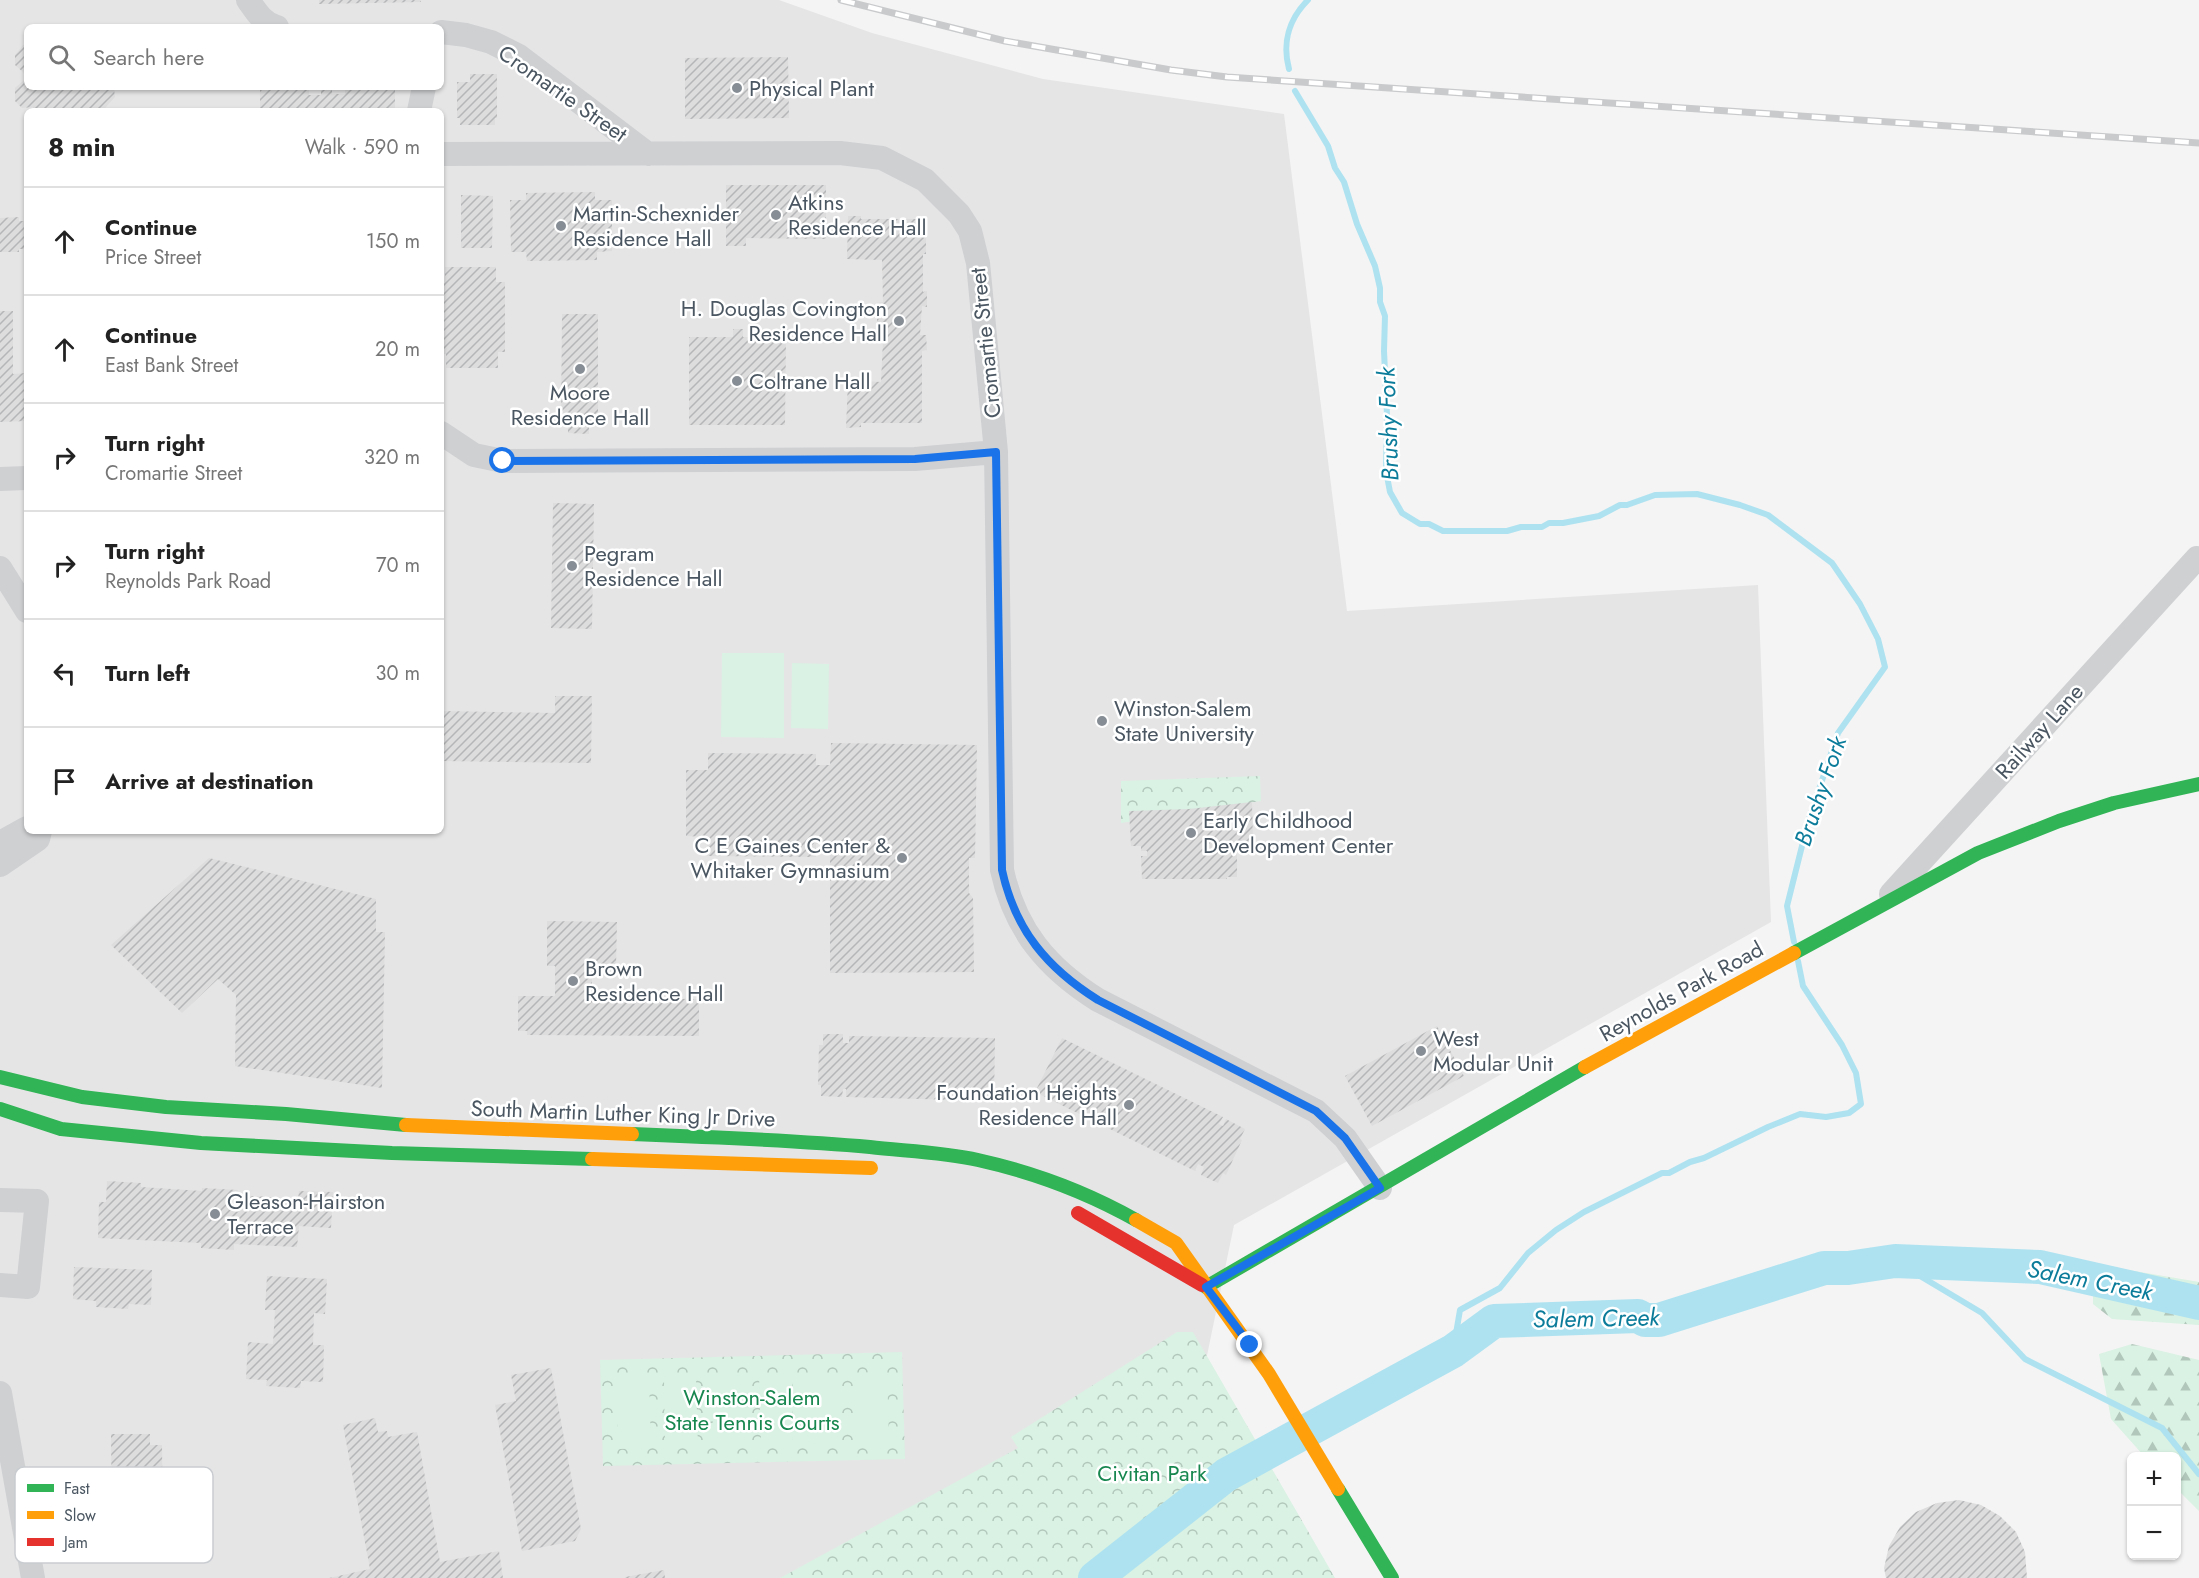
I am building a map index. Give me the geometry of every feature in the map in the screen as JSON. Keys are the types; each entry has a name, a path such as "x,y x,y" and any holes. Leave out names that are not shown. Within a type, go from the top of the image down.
{"main road":[{"name":"Reynolds Park Road","path":"1206,1287 1599,1059 1881,904 1978,854 2031,831 2140,796 2199,784"},
{"name":"South Martin Luther King Jr Drive","path":"0,1077 82,1097 165,1107 286,1114 392,1124 786,1140 910,1151 978,1160 1040,1178 1121,1212 1176,1243 1269,1374 1392,1578"},
{"name":"South Martin Luther King Jr Drive","path":"0,1109 61,1129 201,1143 392,1153 883,1168"},
{"name":"South Martin Luther King Jr Drive","path":"1067,1208 1206,1287"}],"street":[{"path":"248,0 268,24"},
{"name":"Cromartie Street","path":"444,33 491,42 519,56 648,154"},
{"path":"420,108 423,90"},
{"name":"Cromartie Street","path":"444,154 840,153 882,158 925,180 958,214 970,231 978,263 996,452 1002,870 1007,894 1031,940 1050,963 1077,986 1098,1000 1316,1111 1345,1138 1380,1188"},
{"path":"444,435 474,455 503,461 627,462 929,458 996,452"},
{"path":"0,479 24,478"},
{"name":"Railway Lane","path":"1881,904 2197,558"},
{"path":"0,568 24,606"},
{"path":"3,852 24,831"},
{"path":"3,852 38,839 39,834"},
{"path":"0,1200 37,1201 28,1287 0,1285"},
{"path":"0,1393 15,1477"},
{"path":"30,1563 33,1578"}],"shaded area":[{"name":"Winston-Salem State University","path":"0,0 779,0 872,33 1043,79 1284,114 1347,611 1758,585 1771,922 1234,1225 1204,1370 843,1578 0,1578"}],"green space":[{"path":"722,653 784,653 784,738 721,737"},
{"path":"792,663 829,664 828,729 791,728"},
{"path":"1260,776 1261,801 1121,823 1121,781"},
{"path":"2093,1264 2199,1282 2199,1325 2112,1319 2093,1304"},
{"name":"Civitan Park","path":"1177,1332 1193,1332 1335,1578 780,1578 1018,1448 1011,1437"},
{"path":"2132,1344 2199,1360 2199,1511 2181,1493 2181,1452 2140,1452 2111,1419 2099,1354"},
{"name":"Winston-Salem State Tennis Courts","path":"902,1352 905,1459 603,1466 600,1360"},
{"path":"887,1372 889,1442 856,1443 854,1373"},
{"path":"840,1373 841,1443 809,1444 807,1374"},
{"path":"792,1374 793,1444 761,1445 759,1375"},
{"path":"744,1375 746,1445 713,1446 712,1376"},
{"path":"696,1377 698,1447 665,1447 664,1378"},
{"path":"649,1378 651,1448 618,1449 616,1379"}],"building":[{"path":"319,0 421,0 421,2 319,4"},
{"path":"24,45 24,73 15,65 15,55"},
{"name":"Physical Plant","path":"788,57 789,118 685,119 685,58"},
{"path":"470,74 497,74 495,125 460,125 460,118 457,118 457,82 470,82"},
{"path":"24,80 24,90 114,90 115,97 105,108 22,108 15,101 15,88"},
{"path":"260,90 309,90 309,95 321,95 321,90 332,90 332,94 345,94 345,90 395,90 395,108 260,108"},
{"name":"Atkins Residence Hall","path":"726,185 826,185 826,239 746,238 746,246 726,246"},
{"name":"Martin-Schexnider Residence Hall","path":"595,192 595,200 612,200 612,251 597,252 597,260 527,261 526,252 511,252 510,200 526,200 526,193"},
{"path":"461,195 493,196 492,248 461,248"},
{"name":"H. Douglas Covington Residence Hall","path":"848,216 861,216 861,219 924,219 926,254 923,254 923,292 927,291 927,307 922,306 920,335 926,335 927,350 922,351 922,423 861,423 861,427 846,428 848,380 881,382 883,340 877,339 877,303 883,302 882,260 847,259"},
{"path":"19,217 19,221 24,221 24,249 19,249 19,252 0,252 0,218"},
{"path":"445,267 496,267 496,282 505,282 505,352 498,352 498,368 446,368 446,354 444,354"},
{"path":"0,311 13,311 13,374 24,373 24,421 0,422"},
{"name":"Moore Residence Hall","path":"562,314 598,314 598,426 589,426 589,434 568,433 568,425 561,425"},
{"name":"Coltrane Hall","path":"733,329 743,329 743,337 786,338 785,425 689,425 689,337 733,337"},
{"name":"Pegram Residence Hall","path":"553,503 594,504 592,629 551,628"},
{"path":"555,696 592,696 591,763 444,761 444,711 555,713"},
{"name":"C E Gaines Center & Whitaker Gymnasium","path":"831,743 977,745 975,858 969,858 969,893 973,898 974,972 830,973 830,844 816,844 816,857 707,856 707,837 686,836 686,770 708,770 708,753 816,754 816,765 830,765"},
{"name":"Early Childhood Development Center","path":"1252,802 1253,843 1245,843 1245,847 1232,848 1232,853 1237,853 1237,877 1142,879 1141,856 1147,856 1147,851 1141,851 1141,846 1131,846 1129,811 1189,809"},
{"path":"209,858 376,899 376,932 385,932 382,1088 235,1066 236,995 218,979 182,1013 111,945"},
{"name":"Brown Residence Hall","path":"547,921 617,922 616,966 592,966 592,998 699,999 699,1036 527,1035 527,1031 518,1031 518,996 555,996 555,966 547,966"},
{"name":"West Modular Unit","path":"1437,1026 1464,1076 1372,1126 1345,1076"},
{"name":"Foundation Heights Residence Hall","path":"823,1034 843,1034 843,1043 849,1043 849,1036 995,1038 994,1101 846,1097 846,1089 843,1089 842,1097 821,1096 821,1085 818,1085 819,1045 823,1045"},
{"name":"Foundation Heights Residence Hall","path":"1062,1038 1223,1117 1219,1124 1223,1126 1226,1119 1245,1129 1226,1175 1223,1173 1218,1183 1201,1175 1204,1167 1198,1164 1195,1171 1035,1092"},
{"name":"Gleason-Hairston Terrace","path":"107,1181 141,1183 141,1187 202,1191 202,1188 238,1190 237,1195 298,1199 299,1191 333,1192 331,1228 299,1226 297,1247 234,1244 234,1250 201,1248 201,1243 98,1238 99,1202 106,1202"},
{"path":"74,1267 152,1270 151,1305 129,1304 128,1309 96,1307 96,1301 73,1299"},
{"path":"267,1276 327,1279 325,1314 314,1313 313,1345 324,1345 323,1382 301,1381 300,1388 266,1386 267,1380 246,1379 248,1342 273,1344 275,1310 265,1310"},
{"path":"551,1368 581,1529 575,1541 522,1551 495,1405 516,1401 511,1375"},
{"path":"375,1418 378,1432 387,1431 388,1437 417,1432 440,1562 499,1551 503,1578 329,1578 370,1569 343,1425"},
{"path":"111,1434 150,1434 150,1445 162,1445 162,1467 111,1467"},
{"path":"1959,1500 1981,1505 2000,1516 2016,1532 2025,1552 2027,1578 1886,1578 1884,1568 1889,1546 1900,1527 1916,1512 1937,1503"},
{"path":"664,1570 665,1578 625,1578 625,1577"}],"waterway":[{"name":"Brushy Fork","path":"1289,69 1286,50 1289,32 1296,15 1308,0"},
{"name":"Brushy Fork","path":"1295,91 1328,146 1375,266 1380,288 1380,302 1385,316 1386,471 1390,492 1402,513 1420,524 1429,524 1443,531 1507,531 1599,516 1620,505 1627,505 1655,495 1697,494 1768,515 1832,563 1860,604 1878,639 1885,667 1838,733 1808,822 1787,906 1794,942"},
{"name":"Brushy Fork","path":"1453,1351 1460,1310 1500,1288 1528,1253 1556,1230 1584,1212 1662,1173 1669,1173 1800,1114 1826,1117 1849,1113 1861,1104 1856,1073 1842,1045 1803,986 1798,961"},
{"path":"1895,1261 1982,1313 2025,1359 2162,1428 2199,1474"},
{"name":"Salem Creek","path":"1095,1578 1226,1475 1453,1351 1494,1321 1638,1316 1645,1320 1659,1320 1824,1268 1848,1268 1895,1261 2040,1267 2199,1303"}],"railway":[{"path":"841,0 1005,41 1171,70 1227,77 2199,143"}],"traffic: fast":[{"path":"1794,953 1978,853 2059,821 2114,803 2199,784"},
{"path":"1206,1287 1585,1067"},
{"path":"0,1077 82,1097 166,1107 286,1114 406,1125"},
{"path":"0,1109 61,1129 201,1143 392,1153 592,1159"},
{"path":"632,1134 811,1142 965,1157 1059,1184 1136,1220"},
{"path":"1338,1489 1392,1578"}],"traffic: slow":[{"path":"1585,1067 1794,953"},
{"path":"406,1125 632,1134"},
{"path":"592,1159 871,1168"},
{"path":"1136,1220 1176,1243 1269,1374 1338,1489"}],"traffic: jam":[{"path":"1078,1213 1202,1285"}],"place":[{"name":"Physical Plant","path":"737,88"},
{"name":"Atkins Residence Hall","path":"776,215"},
{"name":"Martin-Schexnider Residence Hall","path":"561,226"},
{"name":"H. Douglas Covington Residence Hall","path":"899,321"},
{"name":"Moore Residence Hall","path":"580,369"},
{"name":"Coltrane Hall","path":"737,381"},
{"name":"Pegram Residence Hall","path":"572,566"},
{"name":"Winston-Salem State University","path":"1102,721"},
{"name":"Early Childhood Development Center","path":"1191,833"},
{"name":"C E Gaines Center & Whitaker Gymnasium","path":"902,858"},
{"name":"Brown Residence Hall","path":"573,981"},
{"name":"West Modular Unit","path":"1421,1051"},
{"name":"Foundation Heights Residence Hall","path":"1129,1105"},
{"name":"Gleason-Hairston Terrace","path":"215,1214"}],"route":[{"path":"503,461 915,459 996,452 1002,870 1007,894 1017,917 1031,940 1050,963 1098,1000 1316,1111 1345,1138 1380,1188 1206,1287 1250,1345"}]}
